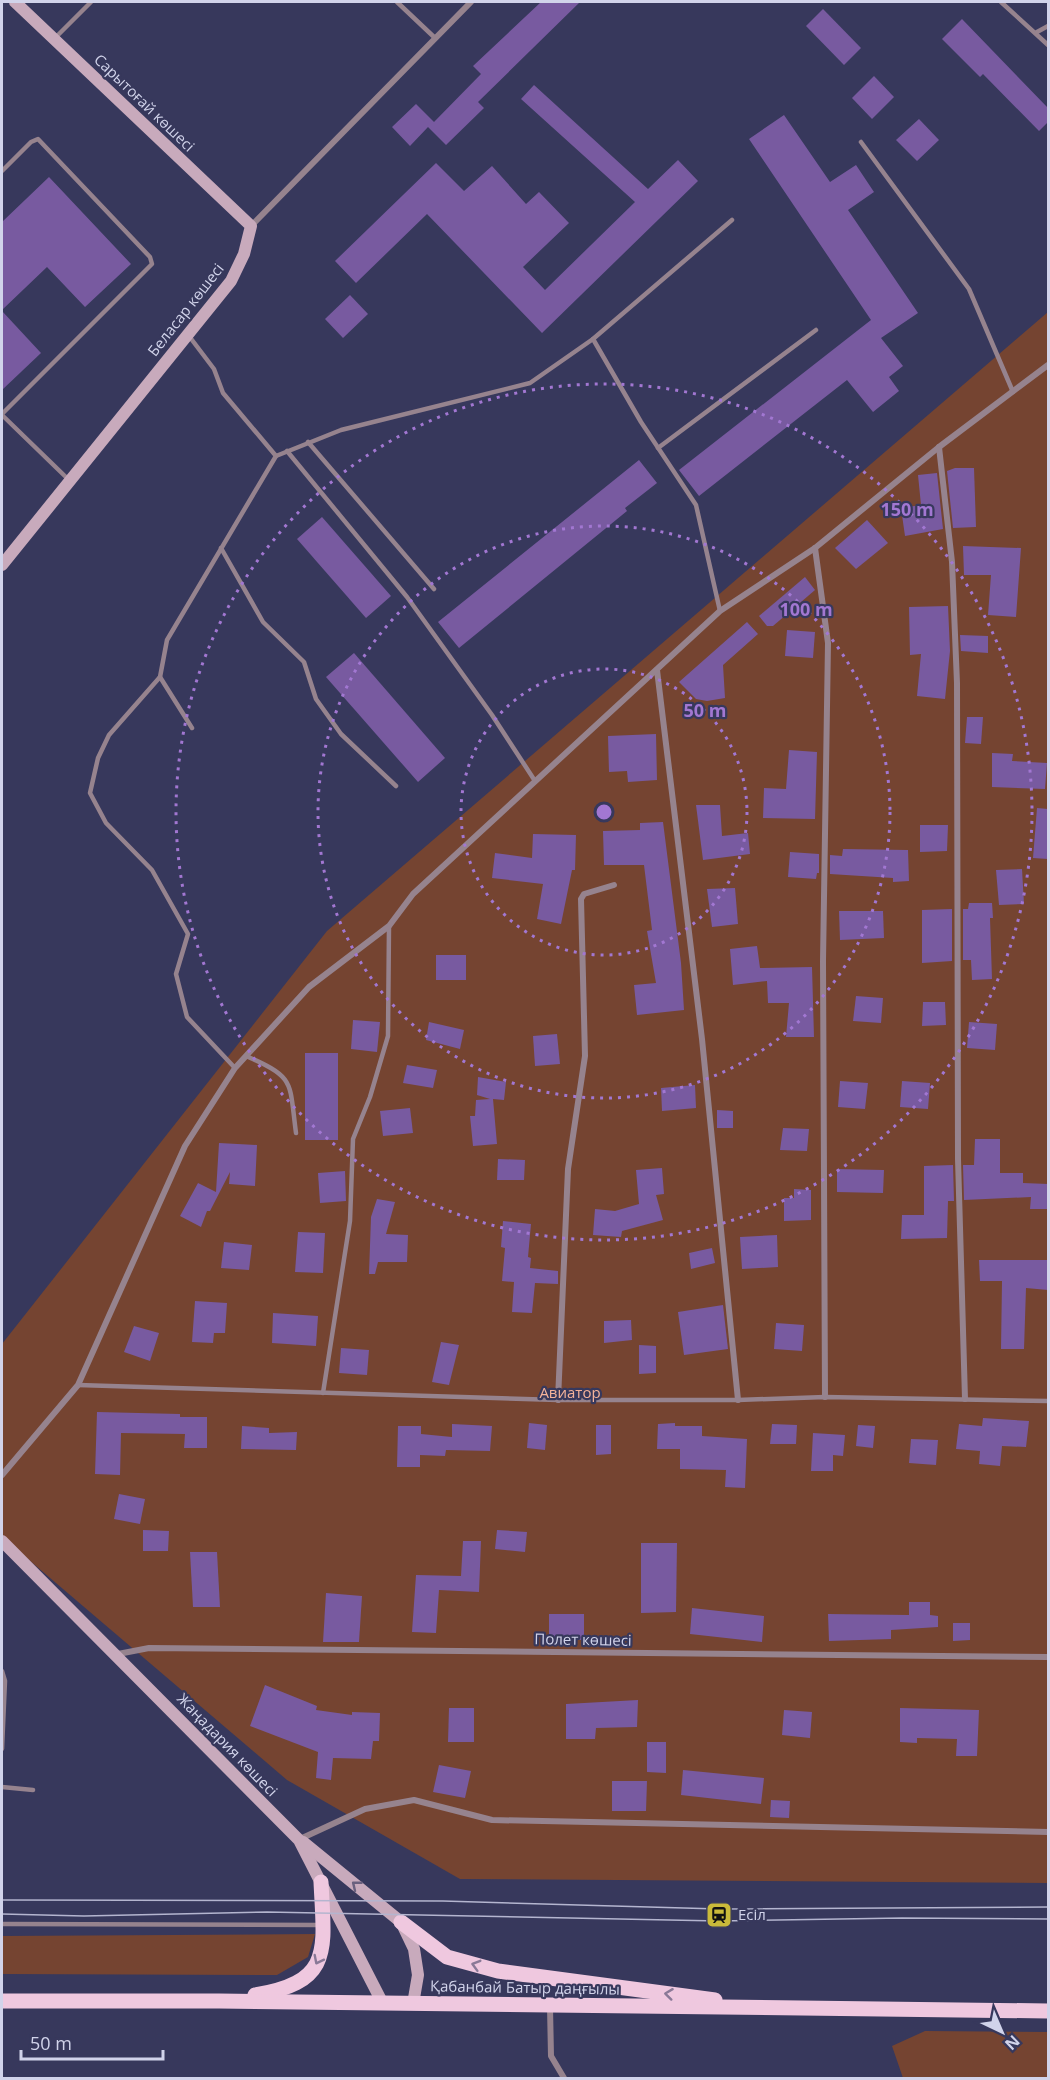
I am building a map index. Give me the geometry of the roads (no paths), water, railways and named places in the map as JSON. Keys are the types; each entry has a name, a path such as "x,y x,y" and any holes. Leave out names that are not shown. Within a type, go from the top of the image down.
{"main road":[{"path":"219,2001 284,1990 306,1977 321,1959 324,1946 321,1882"},
{"path":"401,1922 447,1957 498,1971 790,2009"},
{"name":"Қабанбай Батыр даңғылы","path":"2,2001 219,2001 550,2007 1048,2011"}],"street":[{"name":"Сарытоғай көшесі","path":"15,2 251,226"},
{"name":"Беласар көшесі","path":"2,565 231,281 244,254 251,226 434,37 471,2"},
{"path":"2,1474 78,1385 185,1146 235,1068 309,987 389,926 413,894 720,611 815,548 939,447 1048,365"},
{"path":"939,447 952,562 957,683 958,1147 965,1399"},
{"path":"815,548 828,643 823,961 825,1397"},
{"path":"657,670 702,1039 738,1400"},
{"path":"558,1400 568,1169 585,1056 581,899 584,894 614,885"},
{"name":"Жаңадария көшесі","path":"2,1541 117,1654 299,1840 383,2004"},
{"name":"Полет көшесі","path":"117,1654 149,1648 1048,1656"},
{"path":"413,2004 418,1976 414,1949 401,1922 299,1840 365,1809 414,1800 492,1820 1048,1832"},
{"path":"550,2007 551,2056 564,2079"}],"lane":[{"path":"55,39 91,2"},
{"path":"397,2 434,37"},
{"path":"1001,2 1037,32 1048,45"},
{"path":"1037,32 1048,26"},
{"path":"2,171 31,142 38,139 150,257 152,264 2,415 70,481"},
{"path":"861,142 969,289 1013,392"},
{"path":"235,1068 187,1017 176,974 188,934 153,870 106,823 90,794 98,758 109,735 160,677 167,640 276,456 341,430 530,383 593,339 732,220"},
{"path":"658,448 816,330"},
{"path":"187,334 214,369 223,393 276,456"},
{"path":"593,339 658,448 696,505 720,611"},
{"path":"308,442 434,589"},
{"path":"287,451 407,597 492,715 535,781"},
{"path":"221,548 263,622 304,662 316,699 341,734 396,786"},
{"path":"160,677 192,728"},
{"path":"323,1393 350,1221 353,1139 370,1097 388,1036 389,926"},
{"path":"246,1056 282,1073 290,1088 296,1133"},
{"path":"78,1385 558,1400 738,1400 825,1397 1048,1401"},
{"path":"2,1671 5,1681 2,1749"},
{"path":"2,1787 33,1790"},
{"path":"2,1924 323,1925"}],"tram line":[{"path":"2,1900 443,1901 719,1909 1048,1907"},
{"path":"2,1914 84,1916 267,1912 719,1921 902,1918 1048,1919"}],"place":[{"name":"Есіл","path":"719,1915"}],"park label":[{"name":"Авиатор","path":"570,1393"}]}
